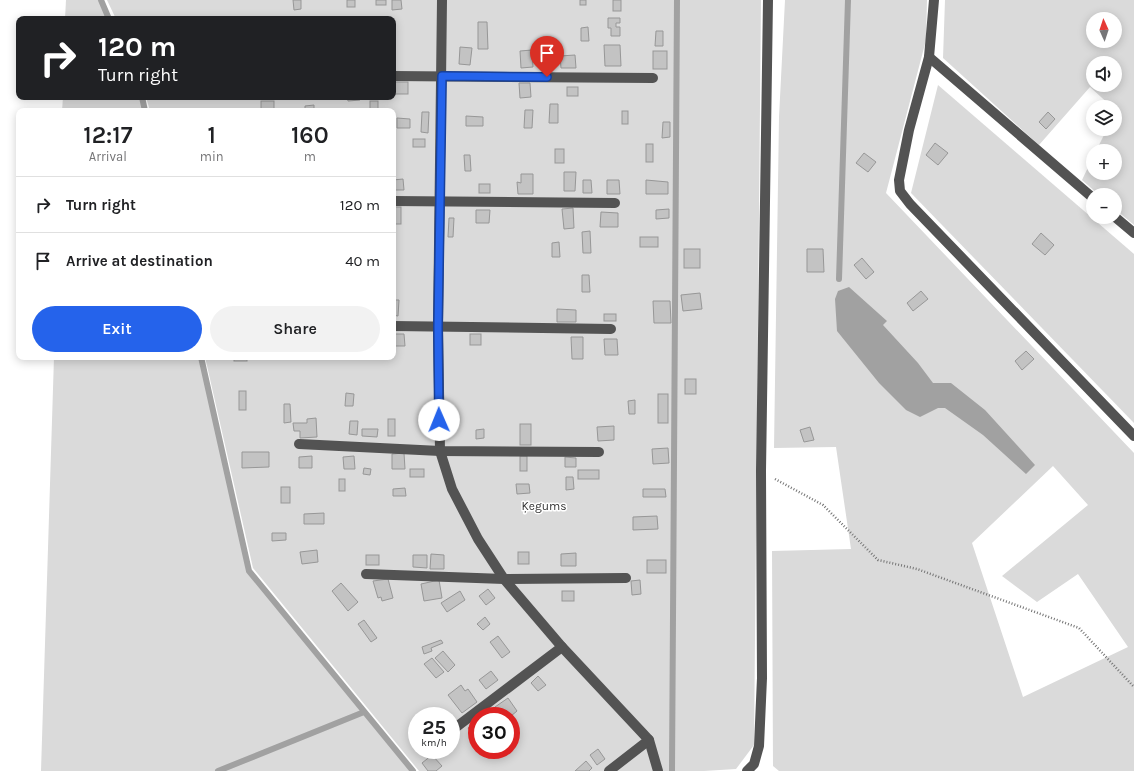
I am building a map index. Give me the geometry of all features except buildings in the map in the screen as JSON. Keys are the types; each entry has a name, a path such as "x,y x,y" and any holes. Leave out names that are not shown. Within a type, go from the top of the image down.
{"street":[{"path":"442,0 438,327 440,451 452,489 478,539 504,579 562,647 649,740 658,771"},
{"path":"747,771 754,764 760,746 762,678 760,472 768,0"},
{"path":"934,0 930,57 902,159 899,180 900,191 910,204 1134,436"},
{"path":"930,57 1086,192"},
{"path":"396,76 652,78"},
{"path":"396,201 615,203"},
{"path":"1122,223 1134,233"},
{"path":"396,326 611,329"},
{"path":"299,444 440,451 599,452"},
{"path":"366,574 504,579 626,578"},
{"path":"460,724 562,647"},
{"path":"609,771 649,740"}],"path":[{"path":"760,472 823,505 878,560 917,569 1078,628 1134,687"}],"green space":[{"path":"66,0 101,0 108,16 65,16"},
{"name":"Ķegums","path":"107,0 761,0 754,745 736,769 704,771 419,771 409,759 460,759 460,707 408,707 408,758 253,568 206,360 396,360 396,108 149,108 147,100 396,100 396,16 115,16"},
{"path":"785,0 927,0 926,40 886,193 1134,453 1134,771 779,771 773,766 772,551 851,549 836,447 774,448 779,117","holes":["1053,466 1088,505 1002,576 1037,602 1078,574 1128,647 1023,697 972,543"]},
{"path":"945,0 1134,0 1134,225 1122,215 1122,188 1091,188 1082,180 1086,172 1086,180 1122,180 1122,144 1100,144 1104,136 1122,136 1122,100 1104,100 1096,92 1122,92 1122,56 1086,56 1086,92 1039,145 943,58"},
{"path":"938,85 1086,213 1086,224 1099,224 1134,254 1134,423 911,193"},
{"path":"63,100 143,100 144,108 62,108"},
{"path":"54,360 202,360 249,571 413,771 41,771"}],"shaded area":[{"path":"849,287 887,321 883,325 918,363 933,383 951,383 985,410 1035,465 1026,474 983,435 945,408 938,408 920,417 906,410 879,383 837,331 835,299 838,291"}],"waterway":[{"path":"101,0 108,16"},
{"path":"672,771 677,0"},
{"path":"839,279 848,0"},
{"path":"143,100 144,108"},
{"path":"202,360 249,571 413,771"},
{"path":"218,771 364,712"}],"route":[{"path":"439,420 438,327 442,76 547,77"}]}
